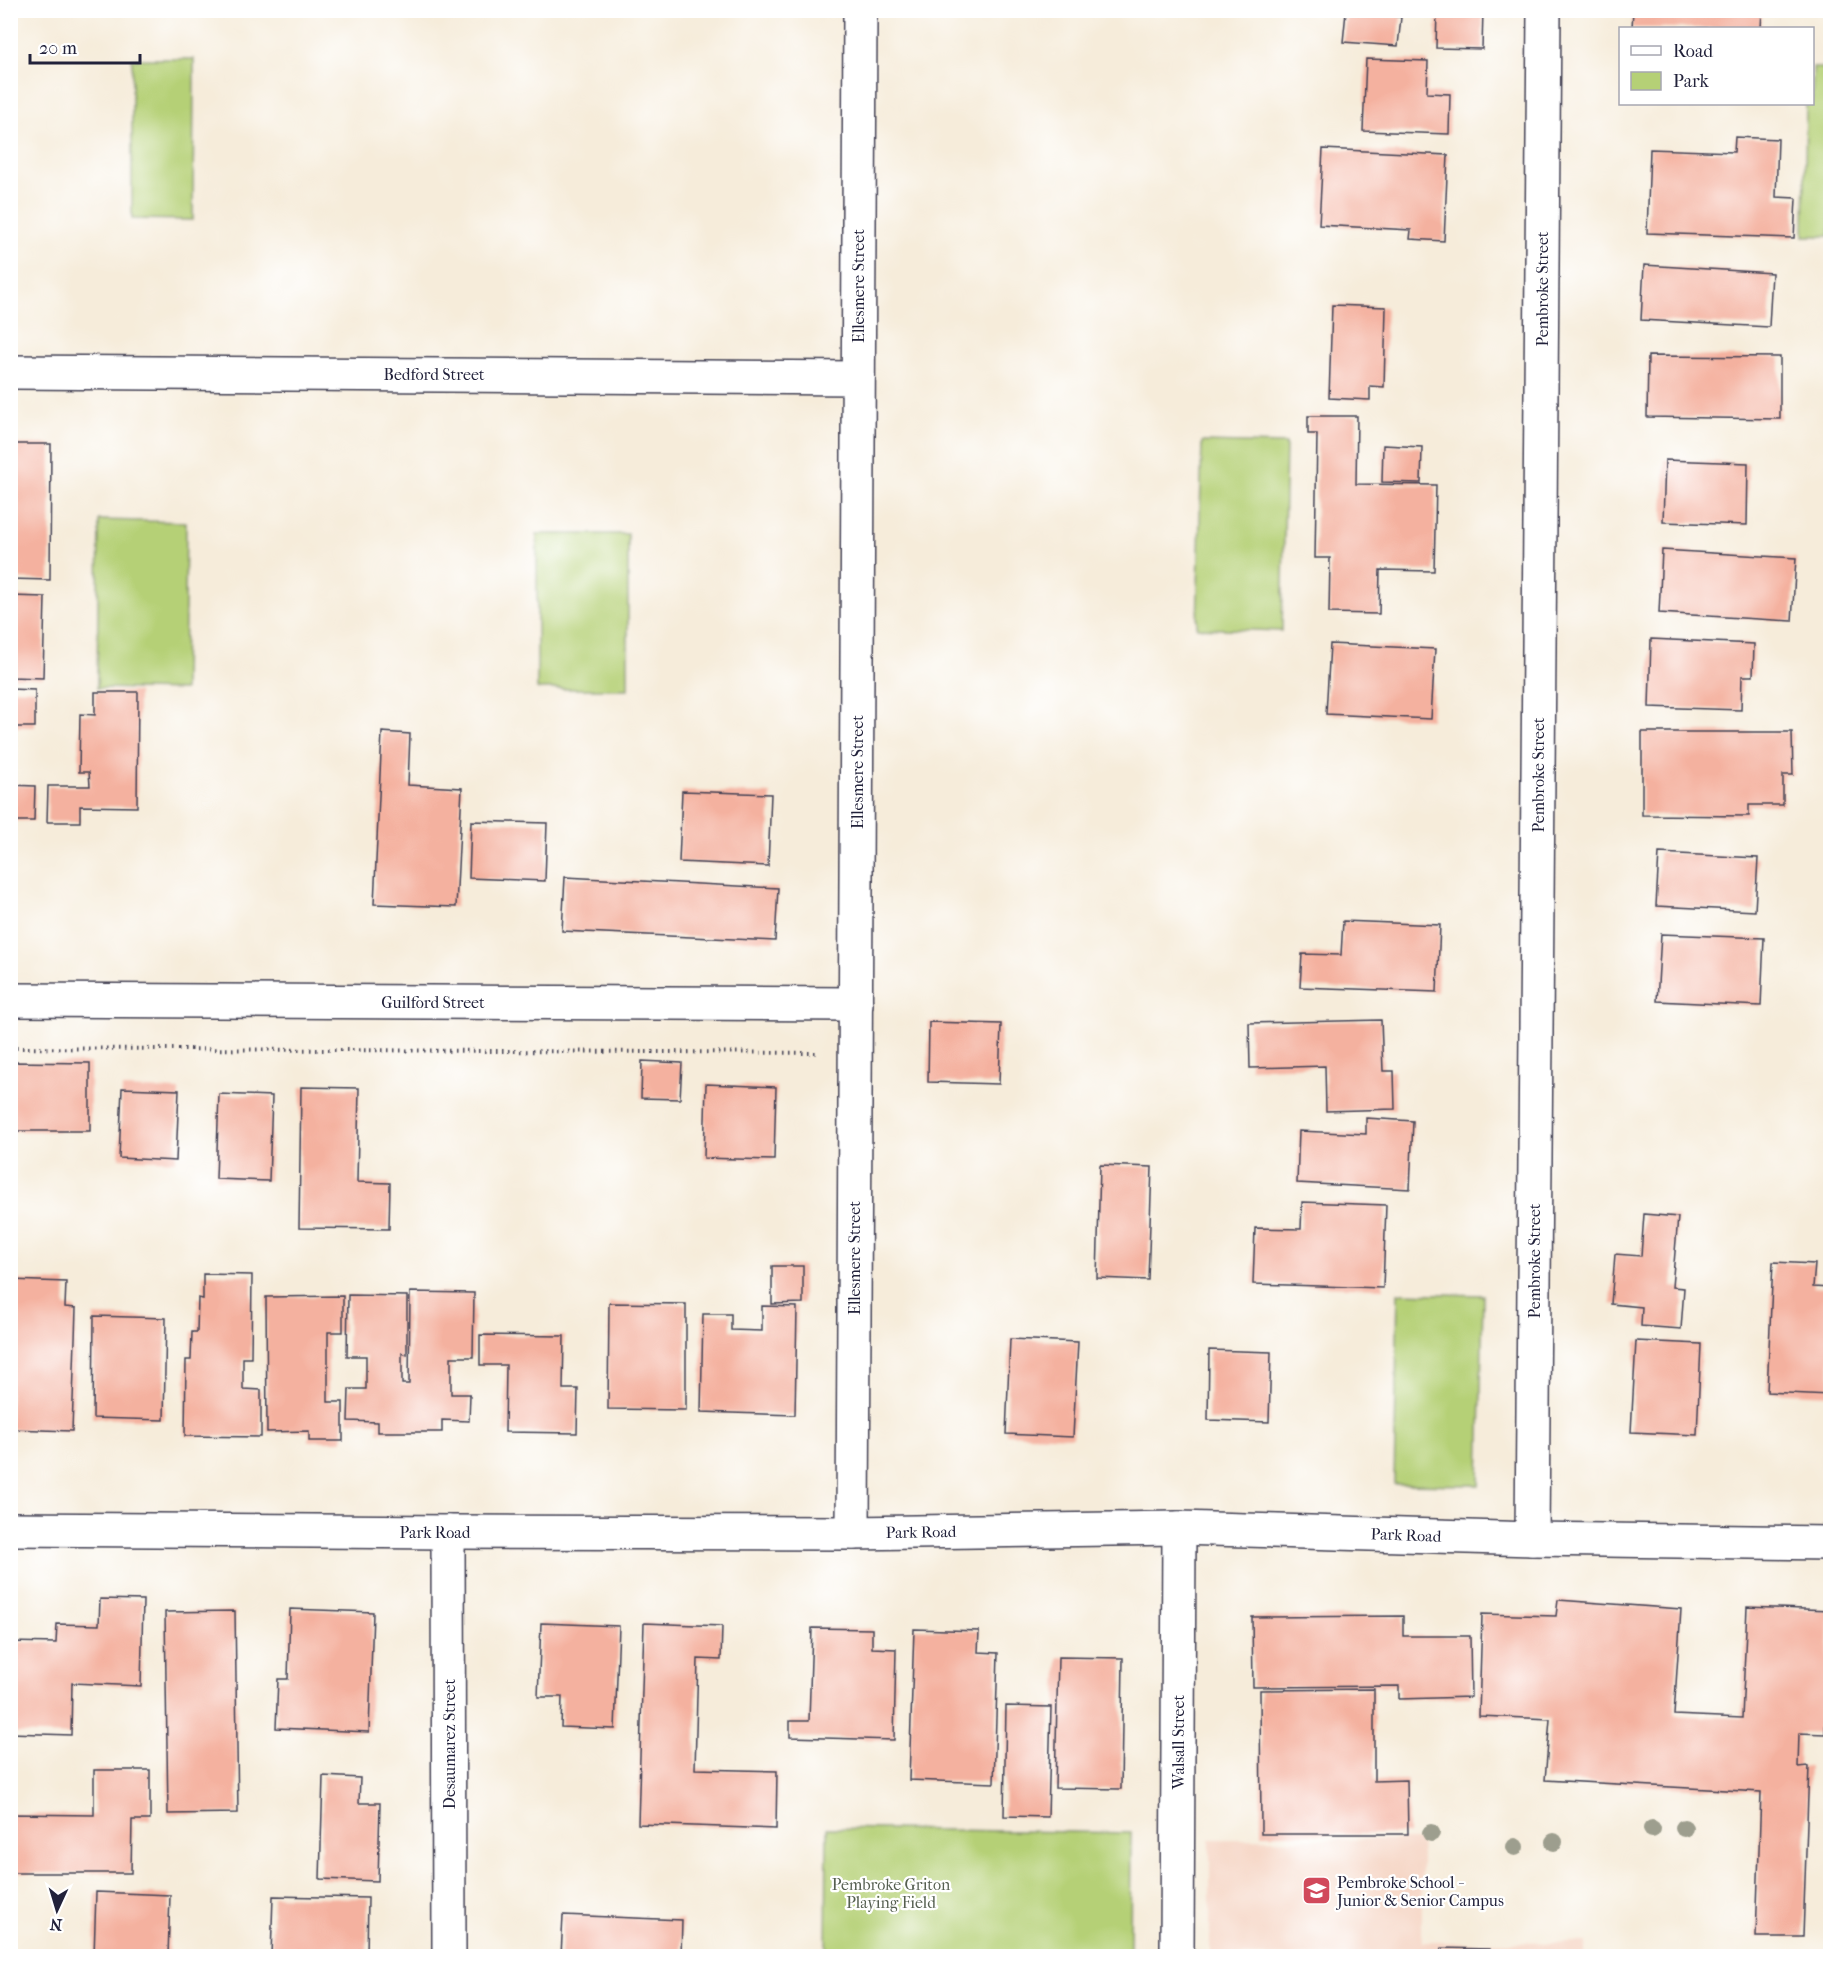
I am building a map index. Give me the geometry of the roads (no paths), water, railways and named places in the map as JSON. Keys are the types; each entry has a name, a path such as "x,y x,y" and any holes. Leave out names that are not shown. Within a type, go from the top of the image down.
{"street":[{"name":"Ellesmere Street","path":"853,1533 860,10"},
{"name":"Pembroke Street","path":"1532,1539 1544,10"},
{"name":"Bedford Street","path":"10,372 858,378"},
{"name":"Guilford Street","path":"10,1000 856,1004"},
{"name":"Park Road","path":"10,1529 853,1533 1179,1528 1532,1539 1830,1543"},
{"name":"Walsall Street","path":"1178,1956 1179,1528"},
{"name":"Desaumarez Street","path":"448,1532 449,1956"}],"place":[{"name":"Pembroke School - Junior & Senior Campus","path":"1316,1891"}],"park label":[{"name":"Pembroke Griton Playing Field","path":"891,1893"}]}
